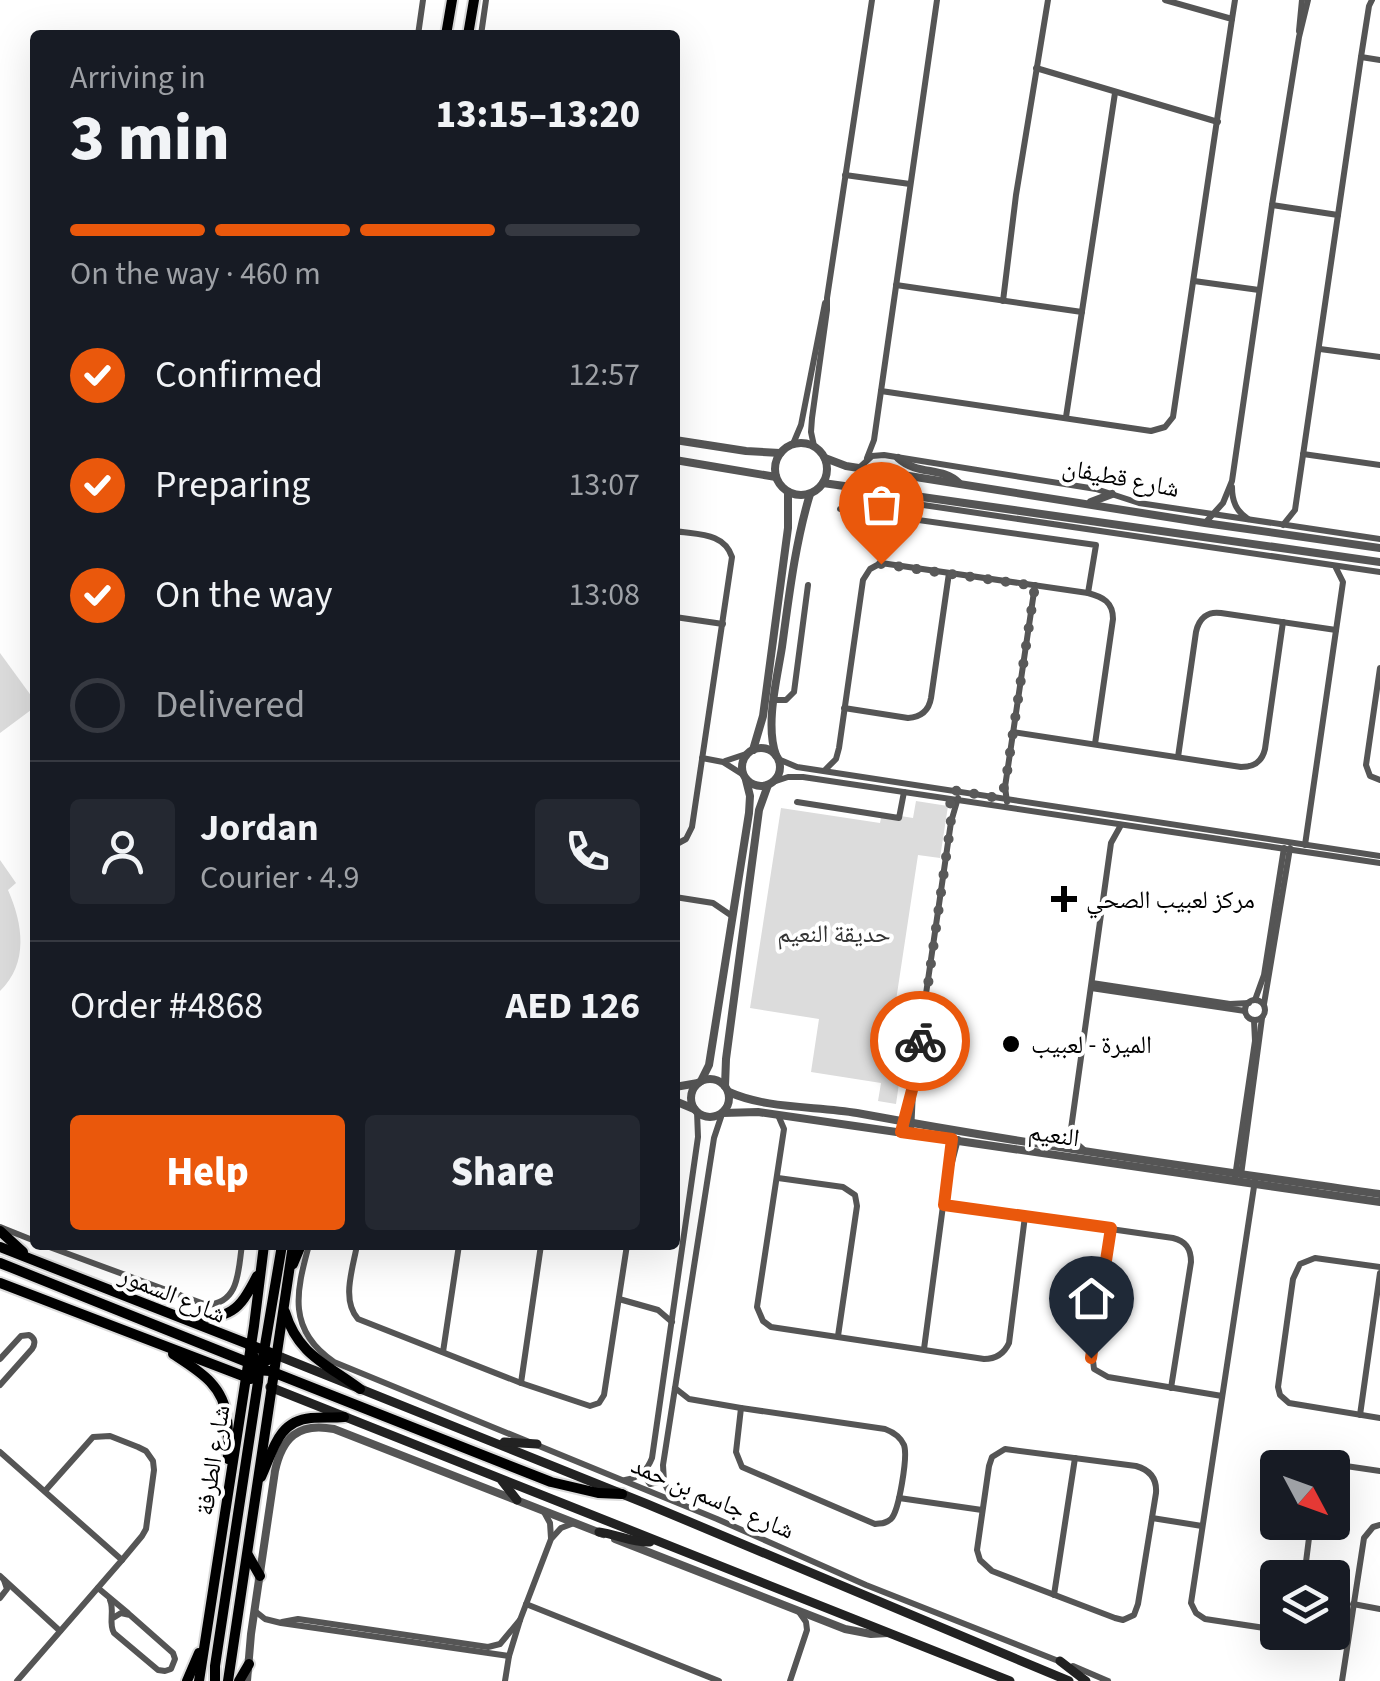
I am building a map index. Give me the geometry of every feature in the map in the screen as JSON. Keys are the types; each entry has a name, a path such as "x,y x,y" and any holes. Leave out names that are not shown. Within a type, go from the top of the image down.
{"main road":[{"path":"447,30 452,0"},
{"path":"469,30 474,0"},
{"path":"0,1229 27,1256"},
{"name":"شارع السمور","path":"0,1246 250,1346"},
{"name":"شارع الطرفة","path":"228,1681 270,1387 250,1346 263,1250"},
{"path":"215,1681 281,1250"},
{"path":"261,1366 276,1356 292,1250"},
{"path":"288,1274 299,1250"},
{"path":"0,1263 551,1482 598,1493 622,1494"},
{"path":"186,1320 227,1315 242,1302 260,1271"},
{"name":"شارع السمور","path":"3,1286 245,1377"},
{"path":"283,1306 291,1329 310,1356 360,1389"},
{"path":"165,1346 205,1375 220,1395 227,1413 230,1469"},
{"name":"شارع جاسم بن حمد","path":"276,1356 496,1442 1070,1681"},
{"name":"شارع الطرفة","path":"199,1681 245,1377 261,1366"},
{"path":"270,1387 1010,1681"},
{"path":"256,1487 275,1441 288,1427 308,1418 344,1417"},
{"path":"496,1442 537,1444"},
{"path":"500,1479 517,1500"},
{"path":"599,1532 642,1543 658,1542"},
{"path":"247,1554 260,1576"},
{"path":"188,1681 206,1638"},
{"path":"1060,1661 1086,1681"},
{"path":"239,1681 249,1664"}],"street":[{"path":"419,30 422,0"},
{"path":"482,30 486,0"},
{"path":"794,444 827,298 872,0"},
{"path":"863,464 874,440 937,0"},
{"path":"1002,301 1048,0"},
{"path":"1165,0 1232,19"},
{"path":"881,391 1151,431 1168,424 1173,417 1236,0"},
{"path":"1204,524 1226,498 1232,481 1305,0"},
{"path":"1305,528 1295,510 1370,2"},
{"path":"1361,57 1380,60"},
{"path":"1036,68 1218,122"},
{"path":"1066,417 1115,93"},
{"path":"845,175 910,184"},
{"path":"1272,205 1338,215"},
{"path":"1194,281 1259,290"},
{"path":"896,285 1082,312"},
{"path":"814,446 794,444 780,453 775,464 776,478 788,492 810,494 823,483 827,471 825,458 814,446 812,418 827,298"},
{"path":"1320,348 1380,357"},
{"path":"863,464 878,455 874,440"},
{"path":"680,441 780,453"},
{"path":"1303,454 1380,465"},
{"name":"شارع قطيفان","path":"878,455 1096,489 1139,503 1380,539"},
{"name":"شارع قطيفان","path":"825,458 842,465 863,464 959,484 1204,524 1380,548"},
{"path":"898,458 912,468 946,474 959,484"},
{"path":"680,461 776,478"},
{"path":"1232,481 1234,502 1250,520"},
{"name":"شارع قطيفان","path":"823,483 1380,562"},
{"path":"788,492 788,528 762,716 750,752 742,763 750,796 749,813 709,1065 691,1096 698,1137 657,1429 648,1468 650,1484 658,1482 662,1472 714,1138 729,1103 726,1059 759,810 780,769 772,733 774,700 796,549 810,494"},
{"name":"شارع قطيفان","path":"901,493 923,505 1380,572"},
{"path":"1086,504 1112,494"},
{"path":"840,509 1096,545 1088,593"},
{"path":"1283,525 1295,510"},
{"path":"680,532 724,541 732,557 691,832 680,843"},
{"path":"824,770 833,764 839,748 866,574 881,564 1088,593 1107,600 1113,614 1095,744"},
{"path":"1305,848 1343,582 1333,566"},
{"path":"1343,582 1356,568"},
{"path":"844,708 908,718 927,709 932,698 949,573"},
{"path":"774,700 786,700 794,692 808,585"},
{"path":"1002,803 1035,586"},
{"path":"1178,757 1200,620 1216,612 1336,630"},
{"path":"680,618 722,624"},
{"path":"1013,732 1241,767 1254,765 1266,749 1283,622"},
{"path":"1380,668 1366,765 1370,776 1380,780"},
{"path":"839,748 842,765 849,774"},
{"path":"724,762 768,749 798,767 1002,803 1380,859"},
{"path":"702,758 724,762 758,787 788,777 804,777 904,792 955,795"},
{"path":"797,802 898,818 904,792"},
{"path":"907,1127 951,822 949,814 955,795"},
{"path":"1083,1149 1072,1129 1111,843 1122,821"},
{"path":"1238,1177 1258,1019 1265,1013 1287,846"},
{"path":"1258,1019 1248,1017 1250,1005 1264,975 1287,846"},
{"path":"680,898 713,903 732,916"},
{"path":"1091,986 1230,1004 1264,1004"},
{"path":"680,1086 711,1079 727,1088"},
{"name":"النعيم","path":"727,1088 756,1100 836,1110 907,1127 1238,1177"},
{"path":"680,1103 706,1118 722,1114"},
{"name":"النعيم","path":"722,1114 751,1111 907,1127"},
{"path":"778,1115 784,1129 758,1307 760,1317 771,1326 990,1359 1002,1354 1006,1349 1024,1216"},
{"path":"784,1129 795,1118"},
{"path":"924,1350 955,1135"},
{"name":"النعيم","path":"955,1135 1083,1149 1380,1202"},
{"path":"778,1178 844,1187 856,1199 838,1336"},
{"path":"1256,1180 1191,1598 1196,1613 1206,1619 1260,1627"},
{"name":"النعيم","path":"1256,1180 1380,1194"},
{"path":"944,1205 1179,1239 1190,1251 1190,1262 1172,1388"},
{"path":"1111,1228 1092,1364 1108,1378 1222,1396"},
{"path":"0,1229 30,1239"},
{"name":"شارع السمور","path":"57,1250 208,1305 222,1302 235,1287 241,1250"},
{"name":"شارع جاسم بن حمد","path":"308,1250 299,1283 300,1320 322,1354 342,1366 673,1500 849,1578 1108,1681"},
{"path":"355,1250 349,1296 355,1316 585,1406 599,1403 606,1390 626,1250"},
{"path":"442,1352 458,1250"},
{"path":"521,1384 541,1250"},
{"path":"1360,1414 1380,1270 1310,1259 1300,1264 1293,1279 1278,1384 1280,1395 1289,1402 1380,1418"},
{"path":"619,1299 658,1310 672,1322"},
{"path":"658,1310 675,1301"},
{"path":"0,1359 21,1336 29,1334 34,1338 34,1347 0,1385"},
{"path":"675,1388 689,1399"},
{"path":"672,1405 689,1399 891,1431 905,1450 894,1515 875,1524 746,1470 738,1463 736,1452 741,1408"},
{"path":"247,1681 278,1460 282,1448 298,1432 316,1426 334,1429 824,1622 862,1634 888,1633"},
{"path":"22,1679 146,1529 154,1466 146,1451 110,1436 93,1438 44,1492"},
{"path":"1010,1448 1076,1458 1136,1466 1150,1472 1156,1486 1138,1608 1130,1618 1115,1618 983,1565 977,1550 992,1457 1010,1448"},
{"path":"0,1452 122,1560"},
{"path":"1054,1595 1076,1458"},
{"path":"1350,1467 1380,1471"},
{"path":"624,1480 635,1478 648,1468"},
{"path":"662,1472 673,1500"},
{"path":"898,1498 982,1510"},
{"path":"505,1681 520,1620 550,1539 550,1523 543,1510"},
{"path":"1152,1518 1202,1526"},
{"path":"550,1539 575,1522"},
{"path":"1342,1681 1364,1538 1380,1525"},
{"path":"2,1578 60,1631"},
{"path":"2,1578 7,1588 2,1596 22,1597"},
{"path":"98,1588 173,1653 171,1668 158,1670 114,1633 110,1600"},
{"path":"526,1604 719,1681"},
{"path":"1353,1604 1380,1609"},
{"path":"255,1611 281,1623 509,1656"},
{"path":"790,1681 807,1630 798,1611"},
{"path":"113,1618 121,1613 130,1615"},
{"path":"281,1623 298,1619 494,1646 520,1620"},
{"path":"807,1630 824,1622"}],"green space":[{"path":"0,653 30,694 30,711 0,733"},
{"name":"حديقة النعيم","path":"916,801 948,806 940,858 918,855 887,1060 902,1063 896,1104 878,1101 881,1083 811,1072 819,1019 750,1008 781,808 880,823 882,813 913,818"},
{"path":"0,860 16,883 8,890 17,916 20,943 16,968 0,991"}],"way so far":[{"path":"881,564 1035,586 1005,786 998,798 952,790 951,822 920,1041"}],"place":[{"name":"مركز لعبيب الصحي","path":"1064,899"},
{"name":"الميرة - لعبيب","path":"1011,1044"}],"route":[{"path":"920,1041 901,1132 952,1139 944,1205 1111,1228 1091,1358"}]}
